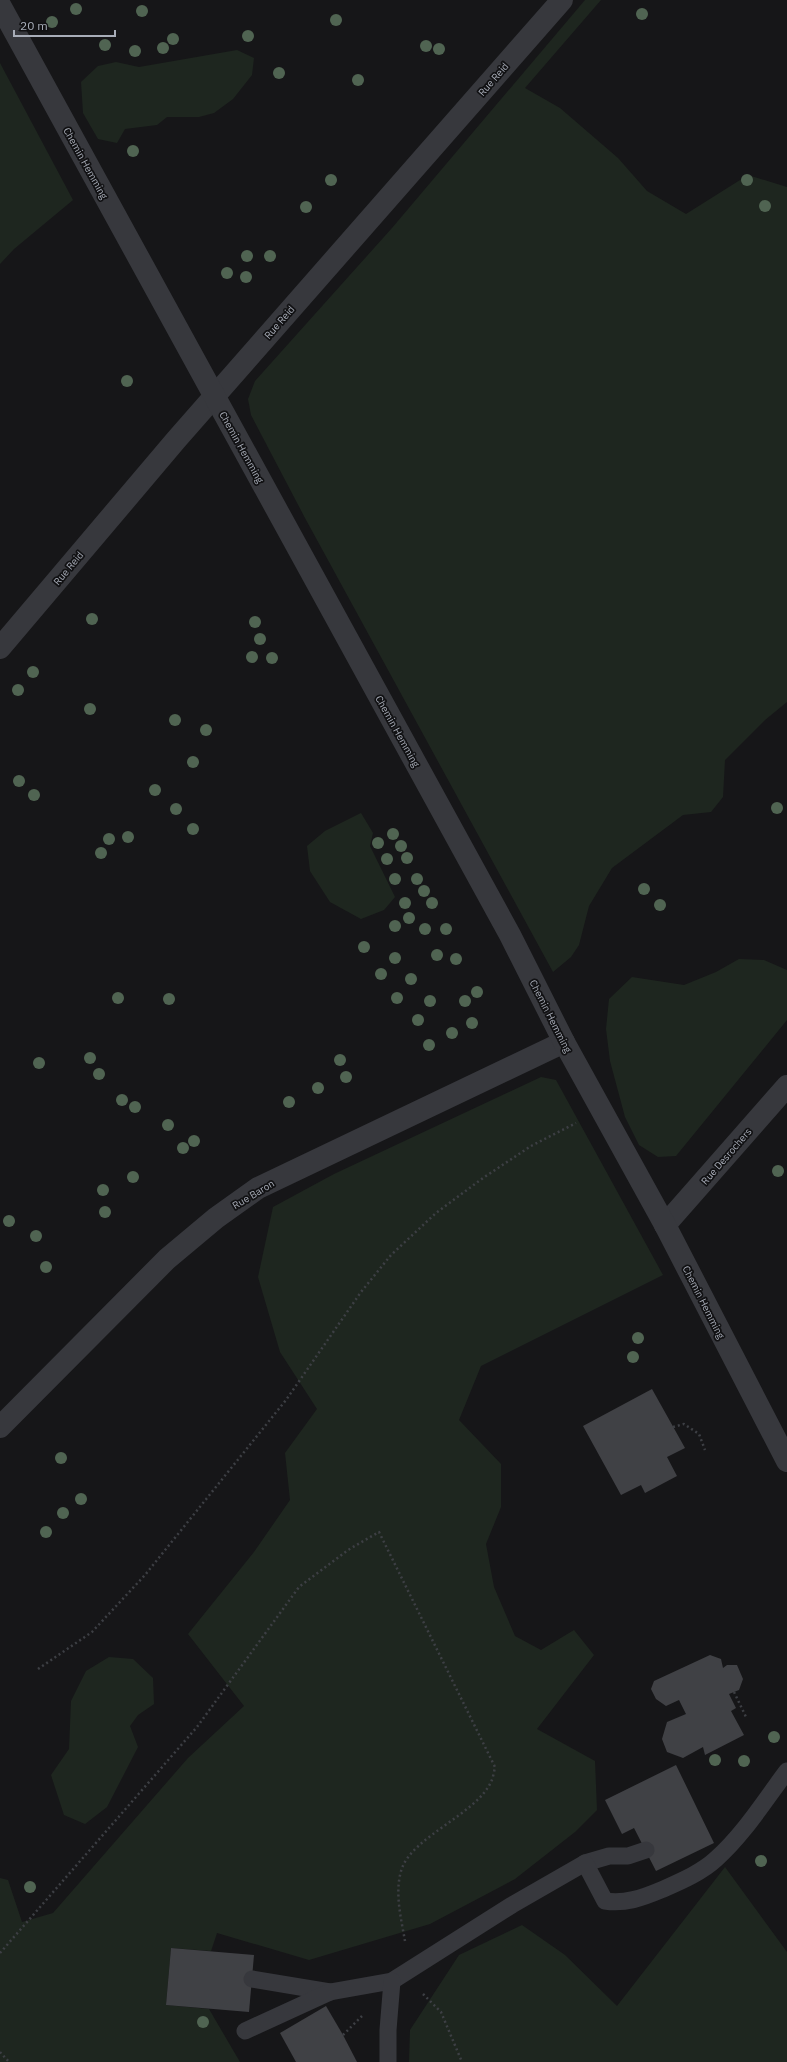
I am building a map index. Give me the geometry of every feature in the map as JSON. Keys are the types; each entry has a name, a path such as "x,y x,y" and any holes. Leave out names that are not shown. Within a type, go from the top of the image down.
{"street":[{"name":"Rue Reid","path":"0,648 214,396 562,0"},
{"name":"Chemin Hemming","path":"0,6 510,935 564,1042 665,1225 787,1461"},
{"name":"Rue Baron","path":"0,1427 166,1259 216,1218 258,1188 564,1042"},
{"name":"Rue Desrochers","path":"665,1225 787,1086"}],"lane":[{"path":"585,1863 605,1901 617,1903 640,1898 682,1881 716,1860 735,1839 787,1771"},
{"path":"246,2031 330,1992 392,1981 512,1905 585,1863 609,1856 628,1856 646,1850"},
{"path":"252,1979 330,1992"},
{"path":"388,2062 388,2030 392,1981"}],"path":[{"path":"38,1668 92,1632 145,1575 286,1400 361,1292 391,1255 436,1213 483,1178 531,1146 602,1111"},
{"path":"673,1427 684,1424 699,1434 705,1450"},
{"path":"0,1952 197,1727 299,1587 348,1550 379,1532 495,1767 491,1782 476,1800 409,1855 402,1869 399,1900 409,1971 421,1992 441,2012 462,2062"},
{"path":"734,1692 746,1717"},
{"path":"0,2052 9,2062"}],"shaded area":[{"path":"585,0 601,0 525,88 560,108 618,158 647,191 686,214 748,175 787,187 787,702 765,720 725,760 723,797 711,812 683,815 612,868 589,906 579,945 571,957 553,972 305,518 251,415 248,399 255,381 392,228"},
{"path":"237,50 254,58 252,75 233,99 214,113 199,117 167,117 157,125 125,129 117,143 98,139 83,113 81,82 98,66 116,62 139,67"},
{"path":"0,63 73,200 14,249 0,264"},
{"path":"361,813 373,833 370,846 395,897 384,910 361,919 330,902 310,871 307,846 325,831"},
{"path":"739,959 764,960 787,970 787,1020 676,1156 658,1157 639,1145 625,1117 610,1061 606,1029 609,999 632,977 684,985 716,972"},
{"path":"541,1077 556,1080 663,1275 481,1366 459,1420 501,1464 501,1507 486,1544 494,1587 515,1636 541,1650 574,1630 594,1655 537,1729 595,1761 597,1810 575,1832 515,1879 430,1924 309,1960 217,1933 211,1951 171,1948 166,2005 209,2009 240,2062 0,2062 0,1878 8,1880 22,1922 53,1913 188,1758 244,1706 188,1634 254,1552 290,1500 285,1453 317,1409 280,1352 258,1277 273,1207 334,1174"},
{"path":"109,1657 133,1659 153,1678 154,1704 138,1715 130,1726 138,1747 107,1807 85,1824 64,1815 51,1775 69,1749 71,1701 86,1671"},
{"path":"725,1867 787,1952 787,2062 409,2062 410,2030 459,1955 522,1925 565,1955 617,2006"}],"building":[{"path":"652,1389 685,1448 667,1457 677,1476 645,1493 641,1485 621,1495 583,1426"},
{"path":"710,1655 721,1659 723,1668 727,1665 737,1665 743,1679 739,1690 729,1694 736,1708 731,1711 744,1735 705,1755 703,1747 683,1758 667,1752 662,1739 667,1722 686,1714 679,1700 666,1706 656,1699 651,1689 654,1681"},
{"path":"676,1765 714,1843 656,1871 634,1828 622,1834 605,1800"},
{"path":"171,1948 254,1955 249,2012 166,2005"},
{"path":"326,2006 357,2062 296,2062 280,2033"}]}
